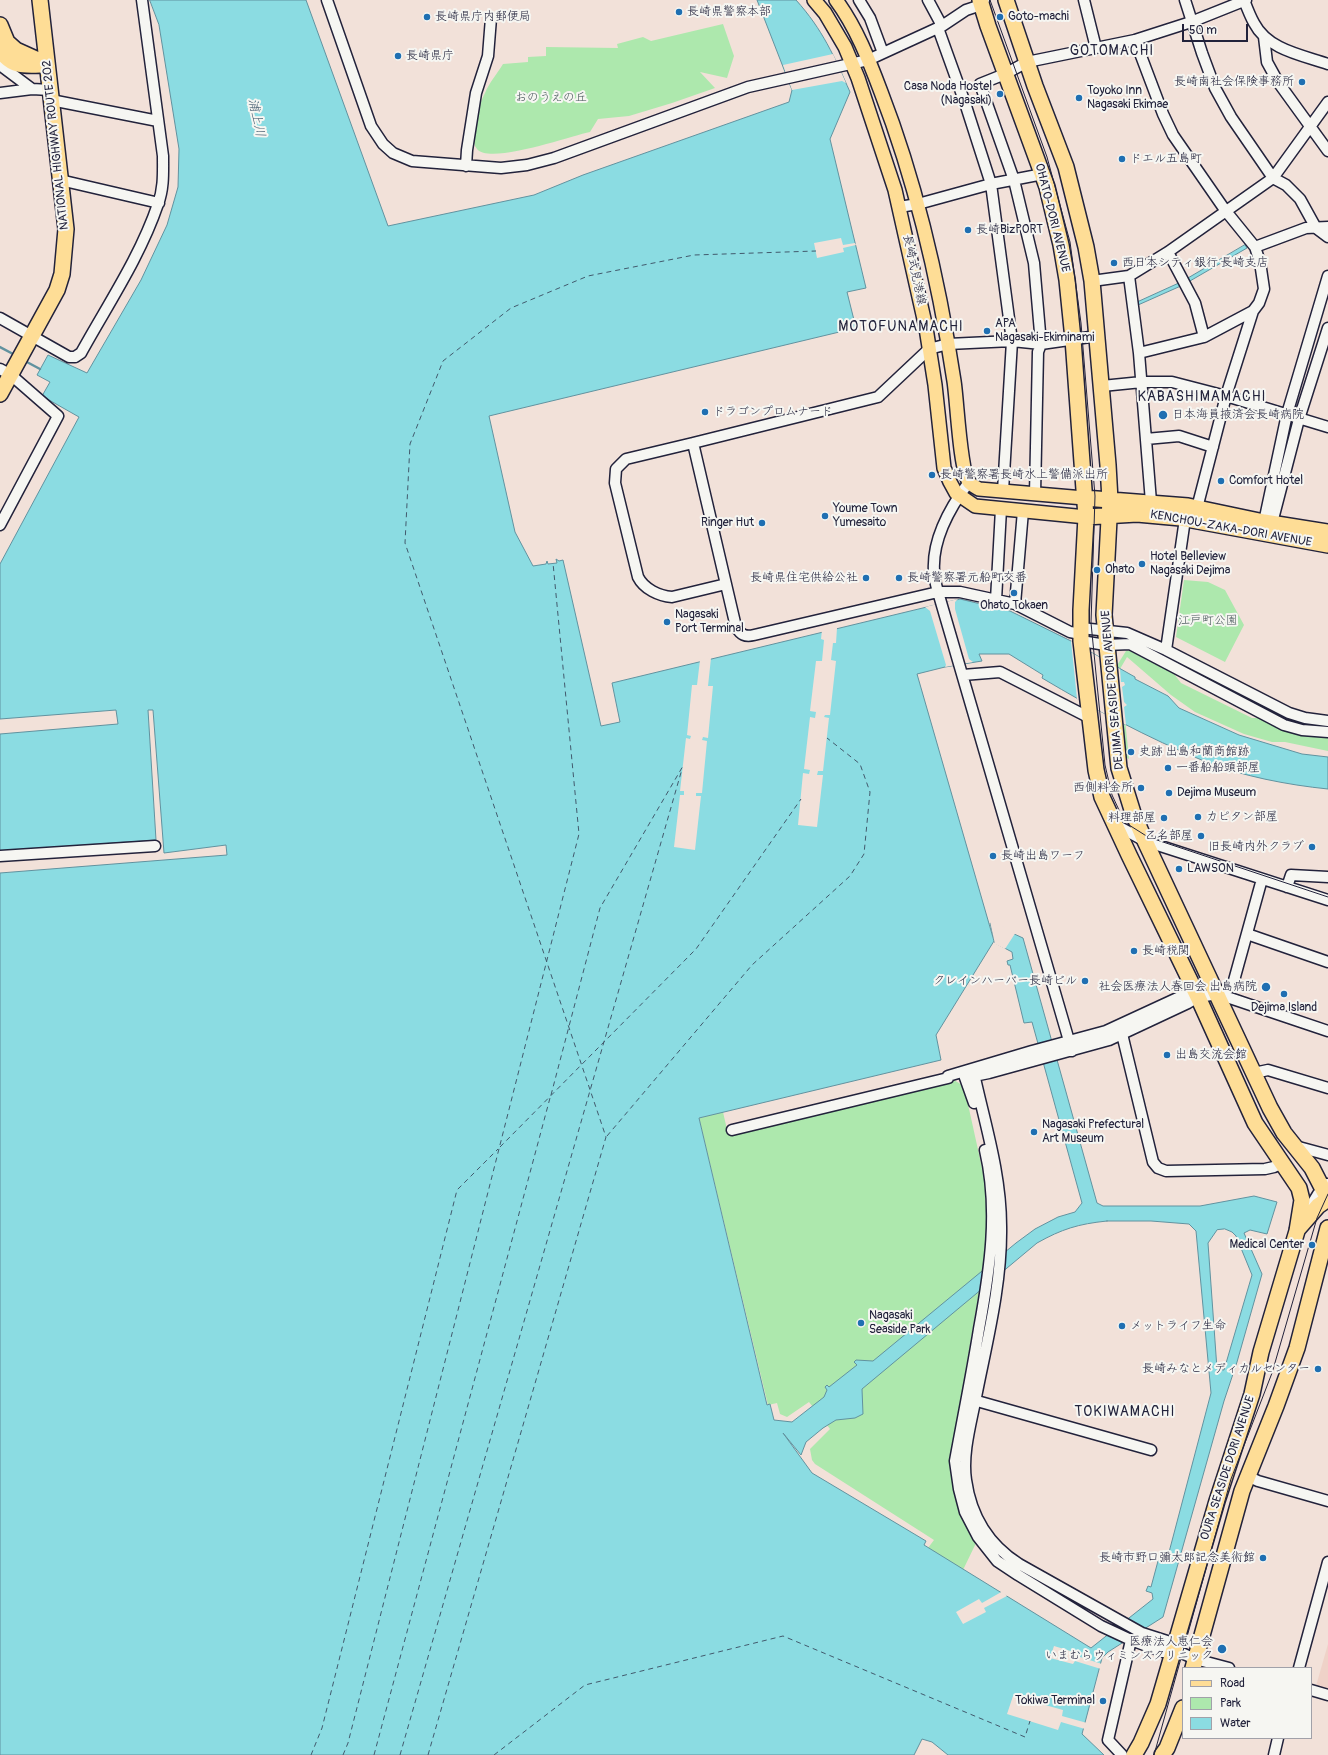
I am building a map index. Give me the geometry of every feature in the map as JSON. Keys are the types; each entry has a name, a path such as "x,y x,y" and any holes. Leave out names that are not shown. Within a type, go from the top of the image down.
{"highway":[{"name":"NATIONAL HIGHWAY ROUTE 202","path":"0,394 8,370 30,341 51,304 62,274 66,229 40,0"},
{"name":"OHATO-DORI AVENUE","path":"1006,0 1027,62 1066,167 1086,247 1092,281 1102,386 1110,500 1109,516"},
{"name":"OHATO-DORI AVENUE","path":"982,2 1005,74 1043,174 1061,245 1067,280 1073,339 1086,516"},
{"path":"0,25 6,42 16,50 47,64"},
{"path":"0,50 6,58 24,66 47,64"},
{"name":"KENCHOU-ZAKA-DORI AVENUE","path":"1084,498 1150,502 1197,508 1328,532"},
{"name":"KENCHOU-ZAKA-DORI AVENUE","path":"1086,516 1137,514 1185,519 1328,545"},
{"name":"DEJIMA SEASIDE DORI AVENUE","path":"1086,516 1081,638 1096,770 1102,797 1198,997 1255,1123 1293,1177"},
{"name":"DEJIMA SEASIDE DORI AVENUE","path":"1109,516 1104,615 1119,768 1122,782 1145,841 1274,1114 1284,1133 1312,1168 1326,1191"},
{"path":"1293,1177 1326,1191 1318,1206 1297,1231"},
{"name":"OURA SEASIDE DORI AVENUE","path":"1134,1755 1158,1704 1217,1501 1252,1394 1261,1352 1297,1231 1302,1200 1299,1188 1293,1177"},
{"name":"OURA SEASIDE DORI AVENUE","path":"1194,1664 1247,1476 1276,1406 1297,1348 1328,1228"},
{"path":"1162,1755 1167,1748 1182,1710"}],"main road":[{"name":"長崎式見港線","path":"814,0 825,13 845,47 852,64 880,140 899,207 920,298 935,385 944,468 950,482 959,495 975,506 1086,516"},
{"name":"長崎式見港線","path":"836,0 850,21 868,60 898,134 918,204 946,328 958,407 963,464 969,482"},
{"path":"969,482 979,489 1084,498"}],"street":[{"path":"0,318 30,341 69,357 76,357 81,352 134,260 159,203 163,179 163,156 142,0"},
{"path":"327,0 371,126 383,144 393,153 412,161 501,168 554,158 748,87 868,60 940,27 966,10 982,2"},
{"path":"859,0 870,18 883,53"},
{"path":"928,0 940,27 991,184 1012,341 1003,491"},
{"path":"1084,0 1096,48"},
{"path":"1185,0 1191,22 1215,88 1231,117 1273,178 1286,185 1300,200 1316,228 1328,237"},
{"path":"1035,494 1038,352 1041,344 1034,263 1014,180 980,84 1005,74 1027,62 1135,40 1191,22 1245,0 1254,24 1264,37 1276,47 1328,64"},
{"path":"466,166 476,93 488,56 491,18"},
{"path":"1264,37 1267,62 1278,82 1328,151"},
{"path":"1135,40 1163,114 1173,135 1225,210 1255,247 1260,262 1264,289 1259,303 1253,311 1226,396 1197,508"},
{"path":"0,65 32,89 50,95 158,121"},
{"path":"0,93 32,89"},
{"path":"1092,281 1129,276 1168,252 1225,210 1273,178 1311,128 1328,102"},
{"path":"899,207 918,204 991,184 1043,174"},
{"path":"60,180 159,203"},
{"path":"1255,247 1306,228 1328,227"},
{"path":"1168,252 1195,303 1204,337"},
{"path":"1129,276 1140,353 1150,502"},
{"path":"1268,522 1287,414 1328,276"},
{"path":"1140,353 1204,337 1253,311"},
{"path":"1268,522 1328,328"},
{"path":"726,584 672,596 664,596 644,585 638,577 615,483 616,469 626,459 878,397 929,349 948,344 1012,341 1041,344 1097,336"},
{"path":"0,525 58,416 8,370"},
{"path":"1102,386 1142,382 1172,382 1226,396 1328,427"},
{"path":"1146,439 1179,436 1213,447"},
{"path":"693,443 736,627 740,634 748,636 938,592 960,592 1015,604 1081,638 1106,639 1130,644 1284,725 1302,730 1328,732"},
{"path":"969,482 959,495 939,536 934,570 941,603 1071,1046"},
{"path":"996,600 1001,509"},
{"path":"1015,604 1023,511"},
{"path":"1166,650 1185,519"},
{"path":"1106,639 1127,633 1166,650 1288,713 1305,718 1328,721"},
{"path":"962,671 1000,672 1090,718"},
{"path":"1114,824 1145,841 1328,900"},
{"path":"0,856 155,846"},
{"path":"1286,887 1291,875 1328,876"},
{"path":"1071,1046 1184,995 1198,997 1218,994 1228,989 1233,984 1262,879"},
{"path":"1247,934 1328,962"},
{"path":"1218,994 1328,1031"},
{"path":"732,1130 1122,1034 1198,997"},
{"path":"1122,1034 1153,1162 1158,1168 1166,1171 1265,1169 1283,1164"},
{"path":"1254,1073 1268,1070 1328,1088"},
{"path":"968,1073 988,1162 996,1252 997,1288 955,1461 955,1469 963,1508 978,1537 989,1552 1006,1567 1101,1626 1163,1652 1173,1649"},
{"path":"1293,1145 1328,1155"},
{"path":"996,1252 986,1294 971,1399 965,1462 966,1479 970,1500 985,1532 999,1550 1008,1557 1142,1633 1167,1641 1173,1649 1194,1664 1220,1667"},
{"path":"971,1399 1151,1450"},
{"path":"1247,1476 1258,1481 1328,1501"},
{"path":"1299,1667 1328,1562"},
{"path":"1122,1755 1108,1740 1132,1640"},
{"path":"1312,1690 1328,1695"},
{"path":"1274,1755 1278,1739"}],"shaded area":[{"path":"1328,1644 1328,1690 1316,1686"}],"green space":[{"name":"おのうえの丘","path":"723,24 734,56 727,78 700,72 715,88 629,116 598,119 590,132 531,148 497,154 485,153 477,149 475,146 474,132 480,103 503,64 528,62 528,57 546,56 546,47 618,48 617,44 643,37 651,41"},
{"name":"江戸町公園","path":"1184,580 1208,582 1225,590 1244,625 1225,662 1176,637"},
{"path":"1126,651 1130,651 1174,674 1181,683 1252,718 1261,718 1307,735 1328,738 1328,751 1285,742 1272,742 1244,734 1195,712 1171,695 1127,657 1120,669 1129,759 1125,754 1116,667"},
{"name":"Nagasaki Seaside Park","path":"952,1079 964,1086 984,1177 987,1215 985,1256 953,1445 952,1459 953,1484 958,1507 977,1541 963,1570 928,1548 934,1540 815,1464 812,1460 810,1449 830,1429 809,1402 787,1417 780,1414 777,1403 768,1405 699,1118 723,1112 728,1134"}],"water":[{"name":"浦上川","path":"150,0 306,0 388,226 534,195 583,175 789,102 792,90 757,0 796,0 821,33 850,92 830,139 866,288 847,292 856,328 489,416 515,532 533,566 546,564 547,561 548,564 557,563 556,559 559,561 563,560 601,726 620,722 612,683 960,599 1010,611 1071,641 1135,677 1135,679 1168,696 1179,708 1239,735 1302,754 1328,757 1328,789 1265,779 1233,771 1204,761 1162,743 1101,712 1042,678 1043,675 1009,654 979,654 982,661 945,667 917,674 994,941 936,1035 941,1060 699,1118 767,1405 770,1404 774,1420 792,1422 824,1397 827,1390 825,1387 827,1385 829,1387 857,1365 854,1362 856,1360 873,1361 1016,1243 1035,1229 1058,1217 1075,1212 1082,1203 1032,1022 1024,1023 1010,965 1008,965 1007,961 1013,959 1012,952 995,943 990,923 1023,938 1097,1203 1103,1206 1200,1206 1254,1196 1277,1202 1267,1234 1250,1230 1244,1233 1262,1274 1237,1362 1224,1401 1163,1617 1108,1652 1102,1658 1082,1734 1104,1755 948,1755 932,1742 922,1739 914,1755 0,1755 0,873 227,855 226,845 164,853 153,710 148,710 156,840 0,851 0,734 118,724 116,710 0,719 0,564 79,417 42,396 50,382 37,375 48,355 87,373 141,280 167,225 178,187 179,149 159,25","holes":["1107,1221 1151,1221 1189,1224 1196,1231 1211,1393 1168,1556 1158,1561 1151,1587 1148,1586 1146,1591 1152,1593 1153,1599 1091,1648 924,1545 926,1541 812,1473 783,1433 801,1455 806,1442 823,1428 836,1420 855,1418 863,1414 862,1389 1037,1243 1070,1228","1225,1229 1232,1232 1236,1236 1252,1275 1224,1370 1217,1369 1208,1243 1217,1230"]},
{"path":"1245,245 1247,248 1183,285 1138,305 1137,302 1181,282"}],"pier":[{"path":"833,54 846,83 842,81 792,90 783,65"},
{"path":"841,238 843,245 855,243 856,245 843,248 844,252 817,258 814,243"},
{"path":"958,599 955,602 955,609 969,659 973,662 945,667 946,665 930,611 925,607"},
{"path":"837,628 836,643 833,643 831,660 836,661 830,715 825,715 824,717 829,718 823,771 818,771 817,775 823,775 817,827 798,825 803,773 809,774 810,770 804,769 810,717 815,718 816,712 810,711 816,661 822,661 824,640 821,639 822,630"},
{"path":"1071,641 1120,669 1121,682 1124,682 1125,685 1122,687 1124,702 1127,705 1124,707 1126,725 1077,699"},
{"path":"711,658 708,686 713,686 708,738 703,737 702,740 707,741 702,793 696,793 696,796 701,796 695,850 674,847 680,795 684,795 684,791 680,791 686,738 690,739 691,736 687,735 692,685 697,685 700,660"},
{"path":"990,921 1016,932 1005,949 995,944"},
{"path":"1003,1591 1007,1596 984,1608 986,1612 963,1624 956,1612 979,1599 982,1603"},
{"path":"1054,1646 1077,1653 1077,1656 1102,1664 1101,1669 1075,1661 1073,1664 1050,1658"},
{"path":"1013,1696 1063,1710 1062,1716 1087,1723 1085,1729 1061,1722 1058,1730 1007,1714"}],"waterway":[{"path":"0,347 15,355"},
{"path":"25,361 40,369"}],"ferry route":[{"path":"428,1755 606,1137 405,543 410,444 443,361 511,308 588,276 694,255 816,251"},
{"path":"343,1755 348,1743 579,834 553,563"},
{"path":"607,1136 752,965 850,876 864,854 870,792 860,764 827,738"},
{"path":"551,1095 600,908 683,766"},
{"path":"400,1755 682,769"},
{"path":"500,1147 696,949 801,799"},
{"path":"374,1755 550,1098"},
{"path":"311,1755 322,1728 457,1190 498,1149"},
{"path":"494,1755 585,1685 783,1636 1025,1737 1030,1721"}],"tram line":[{"path":"990,0 1047,157 1070,242 1081,323 1095,496 1091,623 1105,765 1112,795 1119,810 1129,825 1148,837 1328,897"},
{"path":"1154,1755 1231,1479 1272,1373 1317,1218 1328,1194"}],"place":[{"name":"長崎県警察本部","path":"679,12"},
{"name":"長崎県庁内郵便局","path":"427,17"},
{"name":"Goto-machi","path":"1000,17"},
{"name":"長崎県庁","path":"398,56"},
{"name":"長崎南社会保険事務所","path":"1302,82"},
{"name":"Casa Noda Hostel (Nagasaki)","path":"1000,94"},
{"name":"Toyoko Inn Nagasaki Ekimae","path":"1079,98"},
{"name":"ドエル五島町","path":"1122,159"},
{"name":"長崎BizPORT","path":"968,230"},
{"name":"西日本シティ銀行 長崎支店","path":"1114,263"},
{"name":"APA Nagasaki-Ekiminami","path":"987,331"},
{"name":"ドラゴンプロムナード","path":"705,412"},
{"name":"日本海員掖済会長崎病院","path":"1163,415"},
{"name":"長崎警察署長崎水上警備派出所","path":"932,475"},
{"name":"Comfort Hotel","path":"1221,481"},
{"name":"Youme Town Yumesaito","path":"825,516"},
{"name":"Ringer Hut","path":"762,523"},
{"name":"Hotel Belleview Nagasaki Dejima","path":"1142,564"},
{"name":"Ohato","path":"1097,570"},
{"name":"長崎県住宅供給公社","path":"866,578"},
{"name":"長崎警察署元船町交番","path":"899,578"},
{"name":"Ohato Tokaen","path":"1014,593"},
{"name":"Nagasaki Port Terminal","path":"667,622"},
{"name":"史跡 出島和蘭商館跡","path":"1131,752"},
{"name":"一番船船頭部屋","path":"1168,768"},
{"name":"西側料金所","path":"1141,788"},
{"name":"Dejima Museum","path":"1169,793"},
{"name":"カピタン部屋","path":"1198,817"},
{"name":"料理部屋","path":"1164,818"},
{"name":"乙名部屋","path":"1201,836"},
{"name":"旧長崎内外クラブ","path":"1312,847"},
{"name":"長崎出島ワーフ","path":"993,856"},
{"name":"LAWSON","path":"1179,869"},
{"name":"長崎税関","path":"1134,951"},
{"name":"クレインハーバー長崎ビル","path":"1085,981"},
{"name":"社会医療法人春回会 出島病院","path":"1266,987"},
{"name":"Dejima Island","path":"1284,994"},
{"name":"出島交流会館","path":"1167,1055"},
{"name":"Nagasaki Prefectural Art Museum","path":"1034,1132"},
{"name":"Medical Center","path":"1312,1245"},
{"name":"Nagasaki Seaside Park","path":"861,1323"},
{"name":"メットライフ生命","path":"1122,1326"},
{"name":"長崎みなとメディカルセンター","path":"1318,1369"},
{"name":"長崎市野口彌太郎記念美術館","path":"1263,1558"},
{"name":"医療法人恵仁会 いまむらウィミンズクリニック","path":"1222,1649"},
{"name":"Tokiwa Terminal","path":"1103,1701"}],"district":[{"name":"GOTOMACHI","path":"1112,51"},
{"name":"MOTOFUNAMACHI","path":"901,327"},
{"name":"KABASHIMAMACHI","path":"1202,397"},
{"name":"TOKIWAMACHI","path":"1125,1412"}]}
